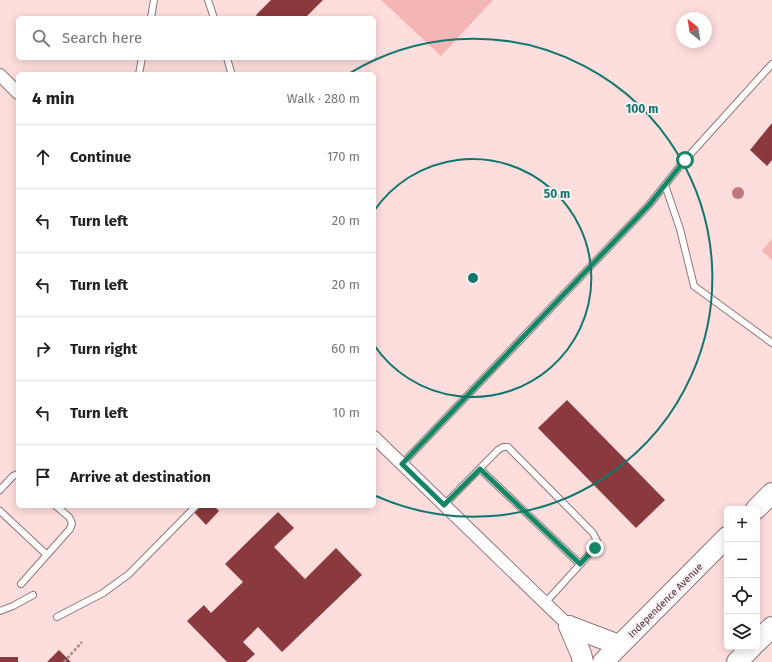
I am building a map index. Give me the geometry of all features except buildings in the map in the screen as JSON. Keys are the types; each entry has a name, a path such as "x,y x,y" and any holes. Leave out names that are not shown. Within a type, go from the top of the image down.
{"main road":[{"path":"759,506 772,493"},
{"name":"Independence Avenue","path":"603,662 724,540"},
{"path":"569,626 619,645"},
{"path":"569,626 583,662"},
{"path":"737,662 762,638"}],"street":[{"path":"0,75 16,91"},
{"path":"376,439 569,626"}],"lane":[{"path":"151,16 154,0"},
{"path":"208,0 213,16"},
{"path":"139,72 142,60"},
{"path":"228,60 231,72"},
{"path":"402,464 649,205 685,160 772,64"},
{"path":"665,185 680,229 694,286 772,343"},
{"path":"444,505 498,450 503,447 508,447 592,533 597,541 595,548 545,603"},
{"path":"480,469 580,564"},
{"path":"0,490 16,475"},
{"path":"21,584 70,529 72,523 58,508"},
{"path":"57,617 103,593 129,574 194,508"},
{"path":"0,511 47,555"},
{"path":"0,611 33,595"}],"path":[{"path":"64,662 82,642"}],"shaded area":[{"path":"381,0 493,0 441,56"},
{"path":"772,239 772,260 762,251"}],"route":[{"path":"595,548 580,564 480,469 444,505 402,464 649,205 685,160"}]}
